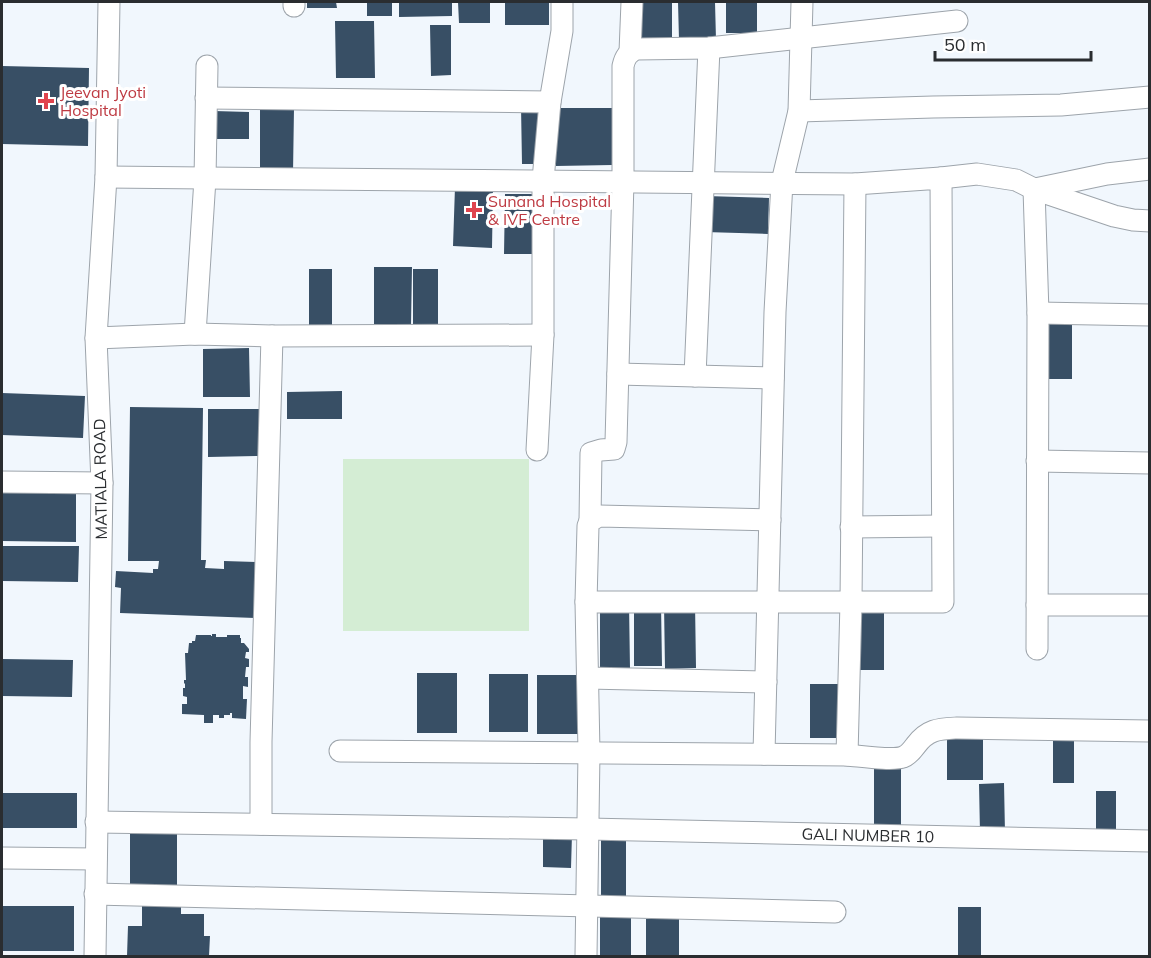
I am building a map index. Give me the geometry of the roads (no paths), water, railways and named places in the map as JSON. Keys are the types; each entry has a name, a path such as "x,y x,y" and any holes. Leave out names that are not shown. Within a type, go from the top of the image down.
{"street":[{"name":"MATIALA ROAD","path":"95,957 102,483 96,338 106,177 109,2"},
{"path":"537,450 543,335 543,180 550,102 562,31 562,2"},
{"path":"630,52 632,2"},
{"path":"764,754 775,312 782,182 799,111 802,2"},
{"path":"586,957 589,752 587,531 590,521 591,453 614,449 616,442 622,181 622,66 624,59 636,49 709,48 957,21"},
{"path":"695,376 709,48"},
{"path":"195,334 205,179 207,66"},
{"path":"799,111 1061,105 1149,97"},
{"path":"206,98 550,102"},
{"path":"1034,189 1107,174 1149,169"},
{"path":"106,177 855,184 977,174 1016,180 1034,189 1122,218 1149,221"},
{"path":"586,602 944,602 941,178"},
{"path":"847,755 852,527 855,184"},
{"path":"1034,189 1038,313 1037,649"},
{"path":"1038,313 1149,315"},
{"path":"96,338 195,334 543,335"},
{"path":"261,824 261,742 272,336"},
{"path":"618,374 773,378"},
{"path":"1037,461 1149,463"},
{"path":"2,482 102,483"},
{"path":"590,521 599,516 770,520"},
{"path":"852,527 942,526"},
{"path":"1037,605 1149,605"},
{"path":"588,678 766,682"},
{"path":"340,751 847,755 891,758 903,757 912,752 917,743 930,731 940,729 1149,731"},
{"name":"GALI NUMBER 10","path":"96,822 588,829 1149,841"},
{"path":"2,858 96,859"},
{"path":"95,894 835,912"}],"place":[{"name":"Jeevan Jyoti Hospital","path":"46,101"},
{"name":"Sunand Hospital & IVF Centre","path":"474,210"}]}
